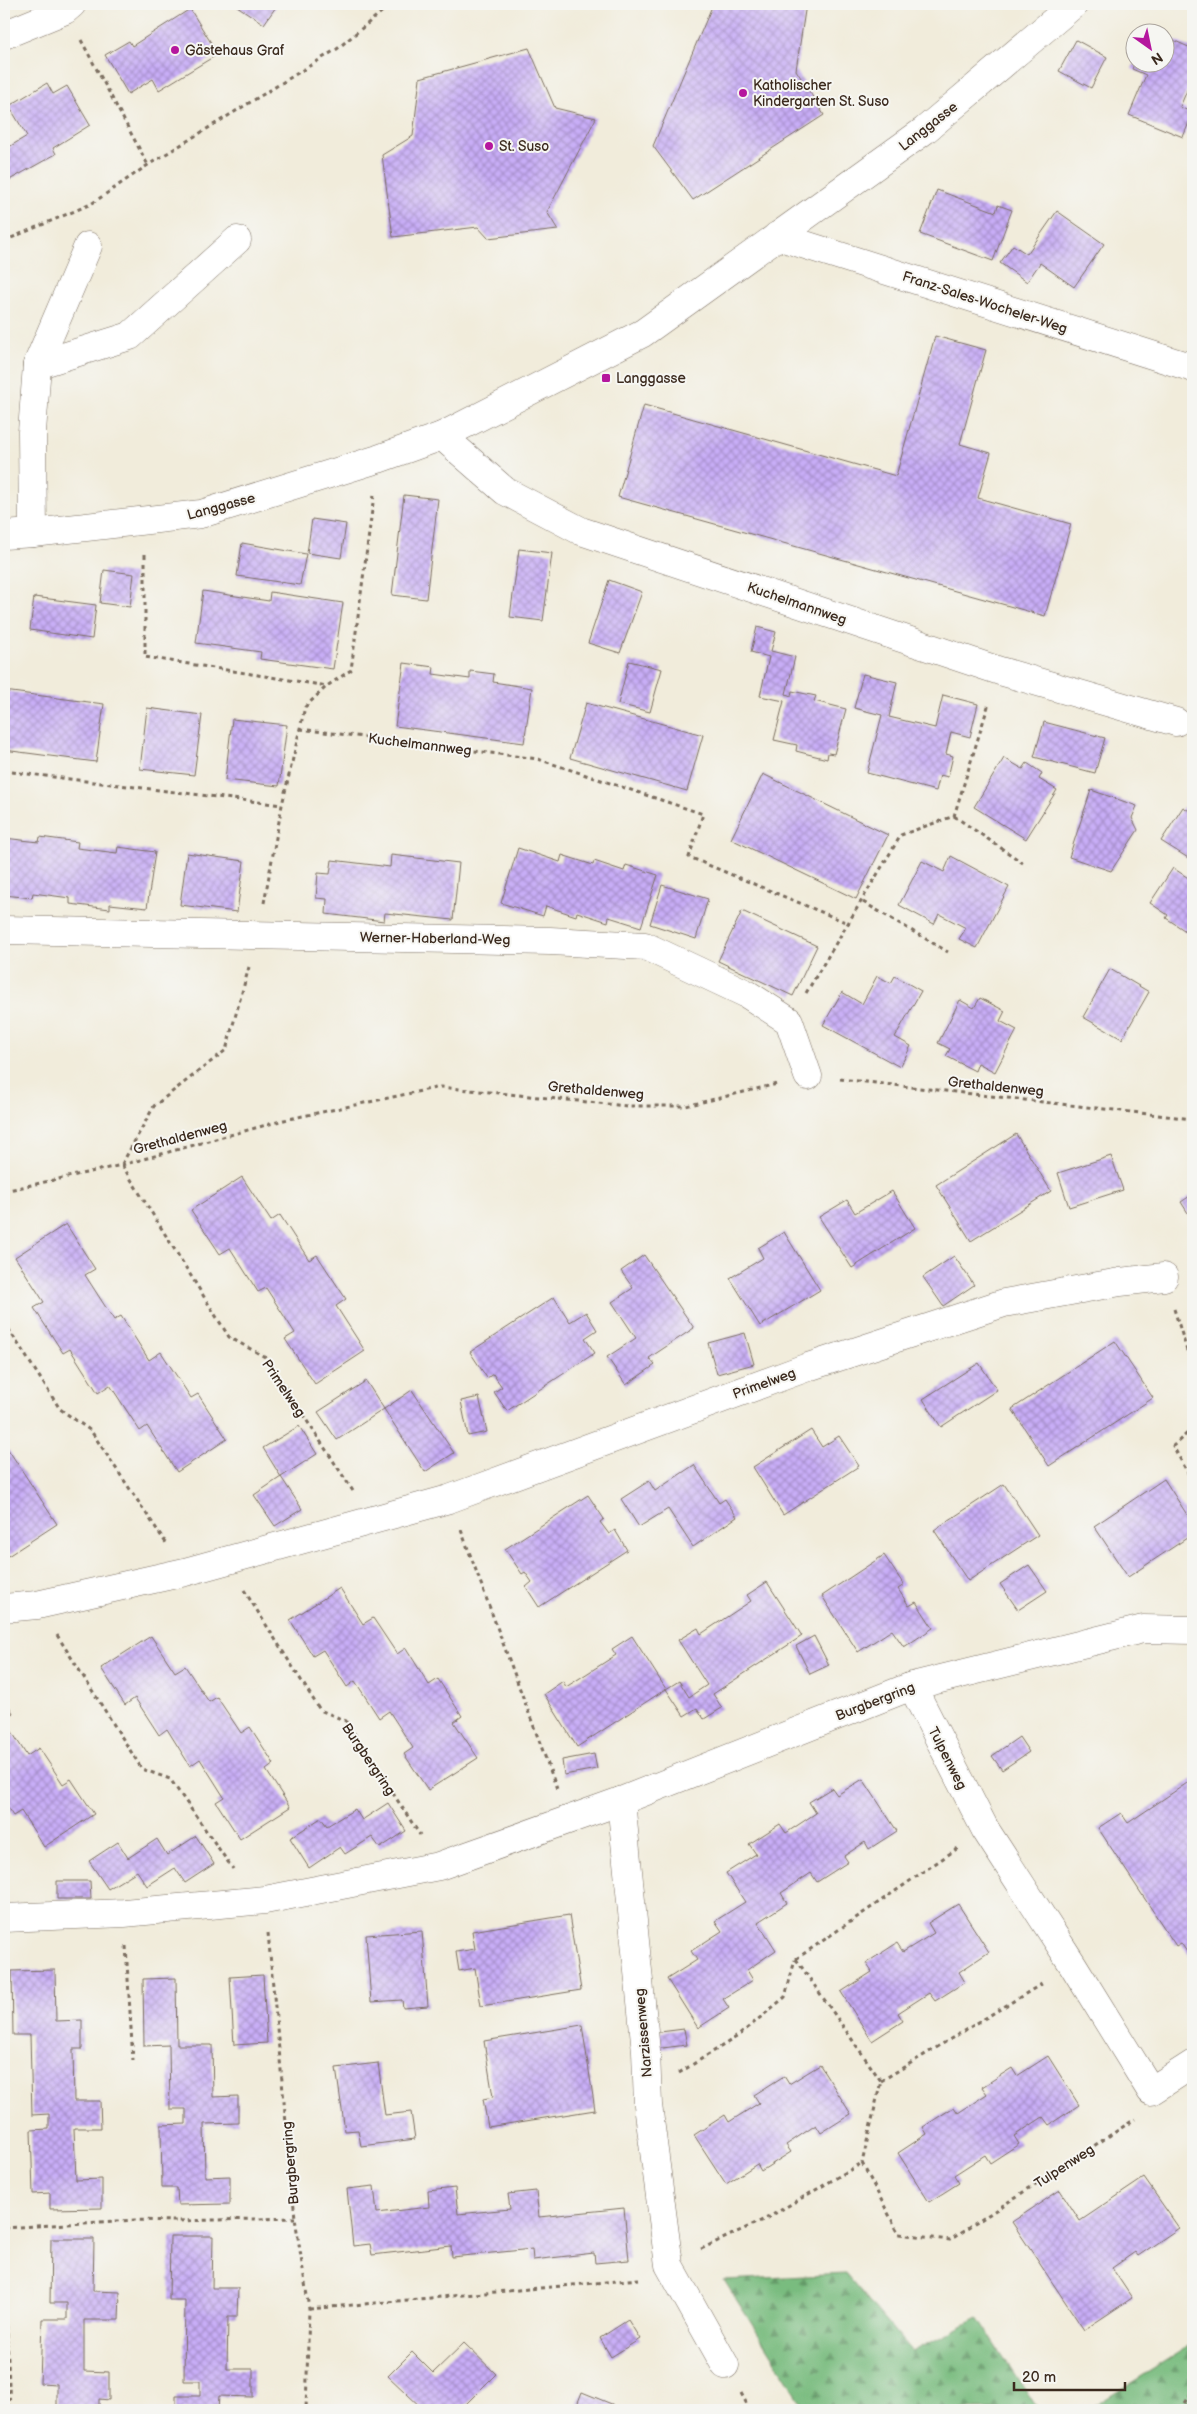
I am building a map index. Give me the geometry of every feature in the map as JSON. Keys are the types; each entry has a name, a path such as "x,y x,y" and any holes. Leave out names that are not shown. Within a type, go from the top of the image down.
{"street":[{"name":"Langgasse","path":"4,535 201,514 378,459 442,436 643,333 925,130 1074,4"},
{"path":"4,35 69,7"},
{"name":"Franz-Sales-Wocheler-Weg","path":"777,236 1193,368"},
{"path":"37,365 130,336 236,240"},
{"path":"33,533 32,432 37,365 88,246"},
{"name":"Kuchelmannweg","path":"442,436 505,491 581,531 1000,671 1176,722"},
{"name":"Werner-Haberland-Weg","path":"4,930 550,941 645,946 748,994 789,1022"},
{"path":"789,1022 808,1076"},
{"name":"Primelweg","path":"4,1608 38,1605 186,1572 449,1499 808,1367 1004,1303 1120,1282 1164,1277"},
{"name":"Burgbergring","path":"4,1918 124,1913 260,1900 439,1866 621,1801 912,1686 1143,1629 1193,1630"},
{"name":"Tulpenweg","path":"912,1686 985,1829 1073,1965 1151,2091"},
{"name":"Narzissenweg","path":"621,1801 646,2051 648,2105 672,2270 725,2365"},
{"path":"1151,2091 1193,2064"}],"path":[{"path":"4,242 92,204 148,165 337,49 391,4"},
{"path":"69,7 148,165"},
{"path":"122,1165 154,1106 226,1050 258,934 282,805 305,707 327,686 351,670 378,459"},
{"path":"146,521 145,657 327,686"},
{"path":"954,816 1000,671"},
{"name":"Kuchelmannweg","path":"300,729 538,759 703,814 689,857 850,924"},
{"path":"4,771 282,805"},
{"path":"954,816 1023,863"},
{"path":"789,1022 850,924 902,835 954,816"},
{"path":"863,902 948,952"},
{"name":"Grethaldenweg","path":"4,1191 122,1165 284,1120 440,1087 627,1106 686,1106 808,1076 1193,1119"},
{"name":"Primelweg","path":"122,1165 229,1337 265,1357 373,1521"},
{"path":"1164,1277 1193,1370"},
{"path":"4,1322 60,1409 91,1431 186,1572"},
{"path":"1193,1428 1172,1446 1193,1482"},
{"path":"449,1499 569,1820"},
{"name":"Burgbergring","path":"226,1562 320,1710 346,1721 439,1866"},
{"name":"Burgbergring","path":"38,1605 142,1769 170,1779 260,1900 295,2218 309,2309 306,2410"},
{"path":"648,2105 676,2075 738,2036 785,1997 796,1960 985,1829"},
{"path":"124,1913 132,2061"},
{"path":"796,1960 881,2081"},
{"path":"309,2309 672,2270 862,2164 881,2081 1073,1965"},
{"name":"Tulpenweg","path":"862,2164 899,2234 950,2240 1144,2114 1151,2091"},
{"path":"4,2228 134,2220 177,2221 295,2218"},
{"path":"4,2261 10,2410"},
{"path":"1181,2410 1193,2390"}],"green space":[{"path":"846,2274 912,2352 978,2318 1038,2410 806,2410 724,2280"},
{"path":"1193,2344 1193,2410 1088,2410"}],"building":[{"path":"234,4 278,4 264,24"},
{"name":"Katholischer Kindergarten St. Suso","path":"713,4 806,4 796,70 824,115 693,200 653,146"},
{"name":"Gästehaus Graf","path":"190,9 218,54 159,90 153,79 128,94 105,55 129,41 132,46"},
{"path":"1076,40 1107,57 1091,88 1059,71"},
{"path":"1174,40 1193,49 1193,76 1180,107 1193,113 1183,137 1129,115 1146,75 1139,72 1174,72"},
{"name":"St. Suso","path":"529,48 555,108 596,118 547,212 558,230 488,238 478,227 393,237 382,155 413,136 420,78"},
{"path":"47,83 53,94 67,86 90,125 53,148 56,154 4,183 4,150 27,136 9,106"},
{"path":"937,190 996,212 998,205 1012,210 993,261 920,234"},
{"path":"1057,211 1104,244 1074,287 1040,263 1027,282 1000,263 1013,245 1027,254"},
{"path":"935,336 986,350 960,444 991,453 978,498 1071,524 1045,616 618,497 644,405 896,476"},
{"path":"404,495 438,499 426,599 392,595"},
{"path":"312,519 346,524 341,558 307,553"},
{"path":"242,543 306,554 300,585 237,576"},
{"path":"519,549 552,553 543,621 510,617"},
{"path":"104,570 134,574 130,607 100,603"},
{"path":"609,580 642,592 620,653 588,643"},
{"path":"203,591 269,601 270,592 343,603 333,669 260,659 261,652 196,643"},
{"path":"34,597 96,605 92,639 30,630"},
{"path":"757,627 776,632 771,651 795,657 786,694 791,696 792,691 816,696 814,701 846,709 834,754 828,753 827,759 796,751 797,745 774,740 784,701 760,696 769,657 751,652"},
{"path":"629,661 662,669 650,712 618,704"},
{"path":"404,663 434,667 433,674 470,679 470,671 494,674 493,682 532,688 524,743 395,726"},
{"path":"863,674 897,682 889,717 935,728 943,695 978,704 970,737 951,732 946,754 953,756 948,777 940,775 936,791 867,773 882,715 854,708"},
{"path":"4,691 104,704 96,762 4,750"},
{"path":"586,703 703,735 687,791 570,758"},
{"path":"147,708 202,715 194,775 140,769"},
{"path":"232,719 287,725 279,786 225,780"},
{"path":"1044,722 1105,738 1095,773 1034,757"},
{"path":"1004,758 1023,769 1027,763 1042,773 1039,779 1057,790 1026,839 974,807"},
{"path":"763,774 888,835 856,899 731,839"},
{"path":"1091,790 1137,806 1132,818 1138,830 1111,871 1069,857"},
{"path":"1183,807 1193,813 1193,861 1161,841"},
{"path":"40,837 78,842 77,848 117,853 118,847 155,852 147,908 110,904 110,909 70,904 70,898 33,893 32,898 4,895 4,838 39,842"},
{"path":"518,848 560,862 562,855 593,865 594,861 624,871 626,865 658,875 641,927 609,917 608,922 577,912 576,916 546,906 543,916 501,903"},
{"path":"187,853 244,861 237,912 180,905"},
{"path":"391,855 459,863 453,920 385,913 384,921 326,914 327,899 316,898 318,873 330,874 332,860 390,867"},
{"path":"951,856 1009,887 977,948 959,939 966,928 939,914 934,924 899,905 922,861 944,872"},
{"path":"1173,868 1193,881 1193,936 1166,918 1168,915 1150,903"},
{"path":"662,885 708,899 696,939 650,924"},
{"path":"742,911 817,946 793,996 718,961"},
{"path":"1110,969 1149,992 1122,1039 1083,1017"},
{"path":"877,976 891,983 895,976 921,991 895,1037 911,1046 900,1067 823,1025 842,992 862,1004"},
{"path":"980,998 1005,1011 1000,1021 1017,1030 995,1072 978,1063 975,1071 946,1056 950,1049 938,1043 960,1000 974,1008"},
{"path":"1016,1134 1051,1191 971,1241 936,1185"},
{"path":"1111,1156 1123,1190 1069,1207 1058,1173"},
{"path":"242,1177 271,1221 280,1215 309,1260 317,1255 346,1299 336,1306 365,1351 315,1384 285,1339 295,1333 266,1288 258,1292 230,1248 220,1254 191,1210"},
{"path":"892,1191 915,1228 852,1268 819,1217 847,1200 855,1213"},
{"path":"1193,1194 1193,1221 1181,1202"},
{"path":"66,1224 95,1269 85,1275 114,1320 121,1316 149,1360 161,1352 191,1398 198,1394 227,1439 177,1472 147,1426 140,1431 110,1385 98,1393 70,1349 63,1353 34,1308 44,1302 15,1257"},
{"path":"784,1232 820,1290 760,1326 730,1278 763,1258 758,1248"},
{"path":"644,1255 694,1328 649,1358 655,1365 626,1385 607,1357 636,1338 612,1302 633,1288 621,1271"},
{"path":"954,1256 974,1285 943,1306 923,1277"},
{"path":"554,1297 570,1322 586,1312 597,1330 585,1338 595,1353 507,1411 494,1392 502,1387 493,1374 487,1378 470,1352"},
{"path":"745,1333 754,1364 717,1374 708,1343"},
{"path":"1115,1341 1153,1398 1049,1466 1012,1409"},
{"path":"979,1363 997,1390 941,1427 923,1399"},
{"path":"366,1381 384,1409 337,1440 318,1412"},
{"path":"412,1390 454,1453 425,1472 384,1409"},
{"path":"479,1397 487,1432 468,1436 461,1401"},
{"path":"299,1426 317,1454 281,1477 263,1448"},
{"path":"811,1430 822,1447 839,1436 859,1466 783,1515 753,1467"},
{"path":"4,1443 57,1524 8,1556 4,1549"},
{"path":"694,1465 719,1503 725,1499 737,1517 693,1547 668,1509 639,1527 621,1499 649,1481 655,1491"},
{"path":"281,1477 302,1509 275,1526 254,1495"},
{"path":"1164,1479 1193,1524 1193,1534 1128,1577 1094,1526"},
{"path":"1004,1484 1038,1535 968,1581 934,1530"},
{"path":"588,1495 604,1519 600,1522 609,1534 615,1530 627,1550 539,1607 526,1587 532,1582 525,1572 522,1574 505,1549"},
{"path":"884,1555 904,1585 898,1589 909,1606 916,1602 933,1628 904,1647 892,1630 858,1652 822,1596"},
{"path":"1029,1565 1047,1591 1018,1610 1000,1584"},
{"path":"767,1582 802,1636 713,1694 722,1708 704,1719 697,1708 684,1716 666,1689 679,1681 689,1697 707,1685 678,1640 698,1628 701,1634 751,1601 747,1595"},
{"path":"340,1588 363,1624 373,1618 397,1654 406,1648 429,1685 438,1679 462,1716 454,1722 478,1758 428,1790 404,1754 413,1748 389,1711 379,1718 355,1681 347,1687 323,1650 313,1656 290,1620"},
{"path":"151,1636 175,1672 185,1666 209,1702 217,1697 241,1733 250,1727 274,1764 266,1770 290,1807 240,1839 216,1802 224,1797 200,1759 190,1766 167,1729 159,1735 135,1698 125,1705 101,1668"},
{"path":"632,1636 666,1689 577,1747 544,1694 563,1681 566,1687 616,1655 612,1649"},
{"path":"814,1636 829,1665 810,1674 796,1646"},
{"path":"4,1698 13,1713 4,1719"},
{"path":"4,1719 27,1756 39,1748 63,1784 71,1779 94,1814 44,1847 21,1811 13,1816 4,1802"},
{"path":"1019,1737 1029,1752 1002,1770 992,1756"},
{"path":"594,1754 597,1769 564,1775 562,1760"},
{"path":"863,1779 897,1831 869,1849 865,1842 844,1856 848,1862 817,1882 811,1873 781,1893 787,1903 758,1922 776,1950 747,1970 753,1980 723,1999 729,2008 698,2028 667,1979 697,1960 691,1951 722,1931 715,1921 745,1902 726,1873 756,1854 749,1844 780,1824 786,1833 816,1813 809,1802 832,1788 837,1795"},
{"path":"1193,1779 1193,1961 1181,1943 1176,1946 1098,1828 1121,1813 1128,1823"},
{"path":"388,1803 406,1831 380,1848 372,1837 345,1854 340,1847 309,1868 290,1838 321,1818 327,1826 355,1809 362,1820"},
{"path":"196,1836 214,1864 185,1883 175,1868 147,1886 137,1871 108,1889 89,1861 118,1842 128,1858 157,1839 167,1855"},
{"path":"57,1881 90,1881 91,1899 57,1899"},
{"path":"958,1904 989,1952 959,1972 965,1982 935,2001 929,1993 898,2013 903,2021 872,2041 841,1992 872,1972 866,1963 897,1943 903,1952 934,1933 928,1923"},
{"path":"569,1915 581,1990 481,2006 475,1968 459,1971 456,1952 475,1949 472,1931"},
{"path":"422,1931 428,2006 403,2008 402,2000 371,2002 366,1935"},
{"path":"55,1970 56,2021 82,2020 82,2049 73,2049 74,2101 100,2101 101,2128 74,2128 76,2180 102,2179 102,2208 50,2209 50,2193 33,2194 31,2130 49,2129 49,2114 32,2115 30,2035 13,2035 12,1971"},
{"path":"263,1975 267,2043 234,2045 230,1977"},
{"path":"176,1978 177,2045 212,2045 213,2097 238,2096 238,2123 204,2124 205,2177 230,2176 230,2204 178,2205 177,2188 162,2188 161,2125 186,2124 186,2109 170,2109 169,2045 144,2046 143,1979"},
{"path":"582,2025 595,2110 488,2127 483,2099 493,2097 484,2041"},
{"path":"684,2029 687,2045 654,2049 652,2033"},
{"path":"1048,2056 1079,2105 1049,2125 1043,2117 1014,2136 1019,2144 990,2163 985,2155 954,2175 959,2183 929,2202 898,2153 927,2134 923,2127 954,2107 958,2113 987,2094 982,2087 1012,2068 1017,2076"},
{"path":"378,2063 385,2115 411,2112 415,2139 361,2146 358,2130 345,2131 336,2068"},
{"path":"820,2065 851,2114 821,2133 816,2125 786,2145 791,2152 761,2171 757,2164 726,2184 694,2135 725,2115 729,2122 759,2103 754,2095 784,2076 789,2084"},
{"path":"1144,2178 1179,2228 1138,2256 1135,2252 1112,2268 1132,2298 1084,2330 1012,2222 1060,2190 1080,2221"},
{"path":"374,2186 377,2213 429,2207 428,2191 455,2188 458,2214 510,2209 508,2194 536,2191 539,2217 624,2208 629,2260 595,2263 594,2253 533,2260 532,2249 452,2257 451,2246 372,2255 370,2244 353,2246 347,2189"},
{"path":"170,2236 213,2236 212,2288 238,2288 237,2317 228,2317 227,2369 253,2369 253,2397 219,2396 218,2410 176,2410 176,2396 200,2396 200,2381 184,2381 185,2300 169,2300"},
{"path":"51,2239 94,2239 93,2291 120,2292 119,2320 84,2320 84,2371 109,2372 109,2400 99,2399 99,2410 57,2410 57,2384 40,2383 42,2319 67,2319 67,2303 50,2303"},
{"path":"628,2320 640,2339 611,2357 600,2338"},
{"path":"464,2343 496,2374 460,2410 424,2410 388,2376 412,2352 433,2373"},
{"path":"582,2392 614,2405 612,2410 575,2410"}],"place":[{"name":"Gästehaus Graf","path":"175,50"},
{"name":"Katholischer Kindergarten St. Suso","path":"743,93"},
{"name":"St. Suso","path":"489,146"},
{"name":"Langgasse","path":"606,378"}]}
